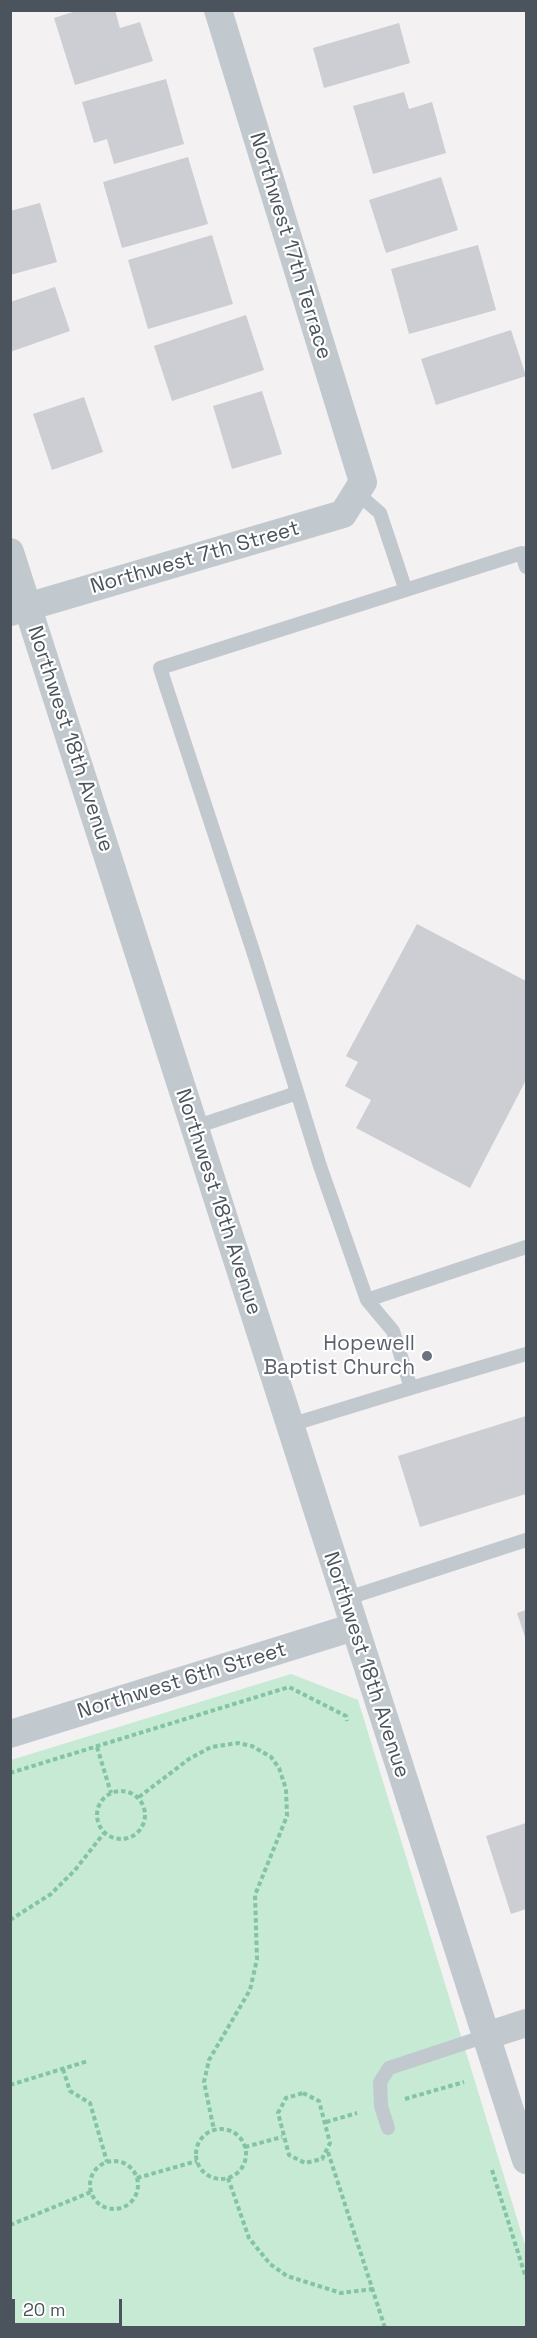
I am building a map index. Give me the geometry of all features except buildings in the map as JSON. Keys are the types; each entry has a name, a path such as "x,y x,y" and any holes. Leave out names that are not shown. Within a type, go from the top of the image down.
{"street":[{"name":"Northwest 17th Terrace","path":"218,10 360,487"},
{"name":"Northwest 7th Street","path":"19,610 343,514 360,487"},
{"name":"Northwest 18th Avenue","path":"10,552 19,610 195,1128 526,2160"},
{"name":"Northwest 6th Street","path":"10,1734 354,1627"},
{"path":"486,2036 526,2023"}],"lane":[{"path":"360,487 381,513 405,588"},
{"path":"411,1388 393,1331 366,1300 160,668 405,588 522,553 526,567"},
{"path":"195,1128 297,1093"},
{"path":"366,1300 526,1247"},
{"path":"290,1425 526,1354"},
{"path":"345,1599 526,1540"},
{"path":"388,2128 381,2106 381,2082 389,2068 486,2036"}],"path":[{"path":"10,1773 289,1687 346,1716 350,1728"},
{"path":"139,1797 189,1759 211,1747 238,1743 252,1746 271,1757 279,1768 286,1789 286,1816 255,1895 257,1959 250,1990 209,2060 204,2082 214,2130"},
{"path":"97,1747 111,1793"},
{"path":"130,1792 139,1797 146,1815 139,1832 122,1840 104,1833 97,1816 98,1806 111,1793 130,1792"},
{"path":"10,1920 51,1894 75,1870 104,1833"},
{"path":"452,2047 467,2093"},
{"path":"10,2085 87,2061"},
{"path":"63,2069 70,2091 90,2103 107,2162"},
{"path":"328,2152 314,2163 296,2161 289,2155 282,2136 278,2113 280,2105 294,2094 303,2093 319,2101 323,2110 330,2143 328,2152 385,2328"},
{"path":"224,2128 233,2132 245,2147 243,2166 228,2178 208,2176 197,2161 196,2151 199,2142 214,2130 224,2128"},
{"path":"245,2147 282,2136"},
{"path":"488,2158 526,2278"},
{"path":"137,2178 197,2161"},
{"path":"107,2162 126,2163 137,2178 136,2196 121,2207 103,2206 91,2192 93,2174 107,2162"},
{"path":"228,2178 249,2238 270,2264 287,2276 340,2293 373,2289"},
{"path":"10,2225 91,2192"}],"green space":[{"path":"291,1674 358,1700 526,2248 526,2327 11,2328 11,1760"}],"place":[{"name":"Hopewell Baptist Church","path":"427,1356"}]}
